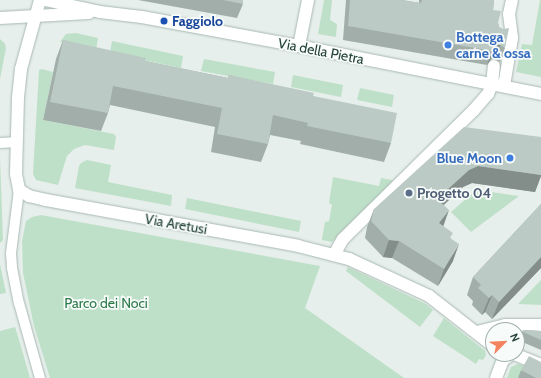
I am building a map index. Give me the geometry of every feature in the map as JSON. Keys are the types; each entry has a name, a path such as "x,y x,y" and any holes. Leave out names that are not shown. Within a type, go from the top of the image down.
{"street":[{"path":"19,190 16,174 16,142 20,81 40,0"},
{"name":"Via della Pietra","path":"45,0 100,12 142,17 299,46 541,94"},
{"path":"299,46 308,0"},
{"path":"500,36 509,14 512,0"},
{"name":"Via della Pietra","path":"0,18 100,12"},
{"path":"504,86 512,38 509,14"},
{"path":"334,255 343,239 473,111 488,94 492,84 494,66"},
{"name":"Via Aretusi","path":"19,190 30,196 46,200 298,246 334,255 355,262 423,293 485,339"},
{"path":"477,332 505,325 541,325"},
{"path":"525,361 541,365"},
{"path":"496,378 504,362"}],"lane":[{"path":"0,143 16,142"},
{"path":"19,190 11,253 12,268 19,303 40,378"}],"green space":[{"path":"324,0 332,0 330,20 337,24 336,37 318,34"},
{"path":"540,0 541,77 516,72 522,44 532,45"},
{"path":"76,33 98,38 96,50 60,42 66,34"},
{"path":"0,39 5,44 6,48 0,79"},
{"path":"112,41 183,56 181,68 110,53"},
{"path":"204,59 275,72 273,84 201,71"},
{"path":"42,69 53,72 43,120 114,134 116,137 114,150 85,145 74,149 67,156 58,185 36,180 33,174 39,70"},
{"path":"293,75 343,85 341,97 291,87"},
{"path":"360,88 394,95 392,107 357,100"},
{"path":"0,158 3,240 0,243"},
{"path":"87,160 111,165 108,182 172,195 171,206 75,188 79,166"},
{"path":"333,177 379,186 381,178 392,180 393,182 332,242 322,240 322,238 325,222 329,221 332,205 329,203"},
{"path":"476,190 519,196 471,232 451,212"},
{"path":"187,198 301,221 299,232 185,209"},
{"name":"Parco dei Noci","path":"41,215 320,266 305,308 404,378 50,378 34,326 23,273 22,241 26,221 32,217"},
{"path":"0,264 6,293 0,294"},
{"path":"348,267 426,304 433,310 420,327 346,271"},
{"path":"541,280 541,305 518,304"},
{"path":"444,318 485,351 485,357 483,360 479,359 476,364 433,336"},
{"path":"15,327 30,378 0,378 0,331"},
{"path":"518,364 525,366 518,378 507,378 511,367"}],"building":[{"path":"223,0 243,0 243,4"},
{"path":"350,0 402,0 421,3 422,0 494,0 493,10 501,11 498,23 499,27 503,29 509,28 505,48 500,45 496,45 492,51 348,26"},
{"path":"63,40 146,58 145,61 228,78 229,75 314,93 313,96 397,113 391,143 307,126 308,123 273,115 268,144 217,134 222,108 113,86 108,113 50,102"},
{"path":"464,127 541,137 541,175 478,166 469,170 437,199 449,210 439,223 453,233 450,238 459,244 444,269 399,241 389,240 371,221 374,209"},
{"path":"541,204 541,257 499,302 492,295 489,298 478,288 481,285 473,277"},
{"path":"525,330 541,331 541,340 525,333"},
{"path":"529,356 541,362 541,378 536,378 521,370"}],"place":[{"name":"Faggiolo","path":"164,21"},
{"name":"Bottega carne & ossa","path":"448,45"},
{"name":"Blue Moon","path":"510,158"},
{"name":"Progetto 04","path":"409,193"}]}
